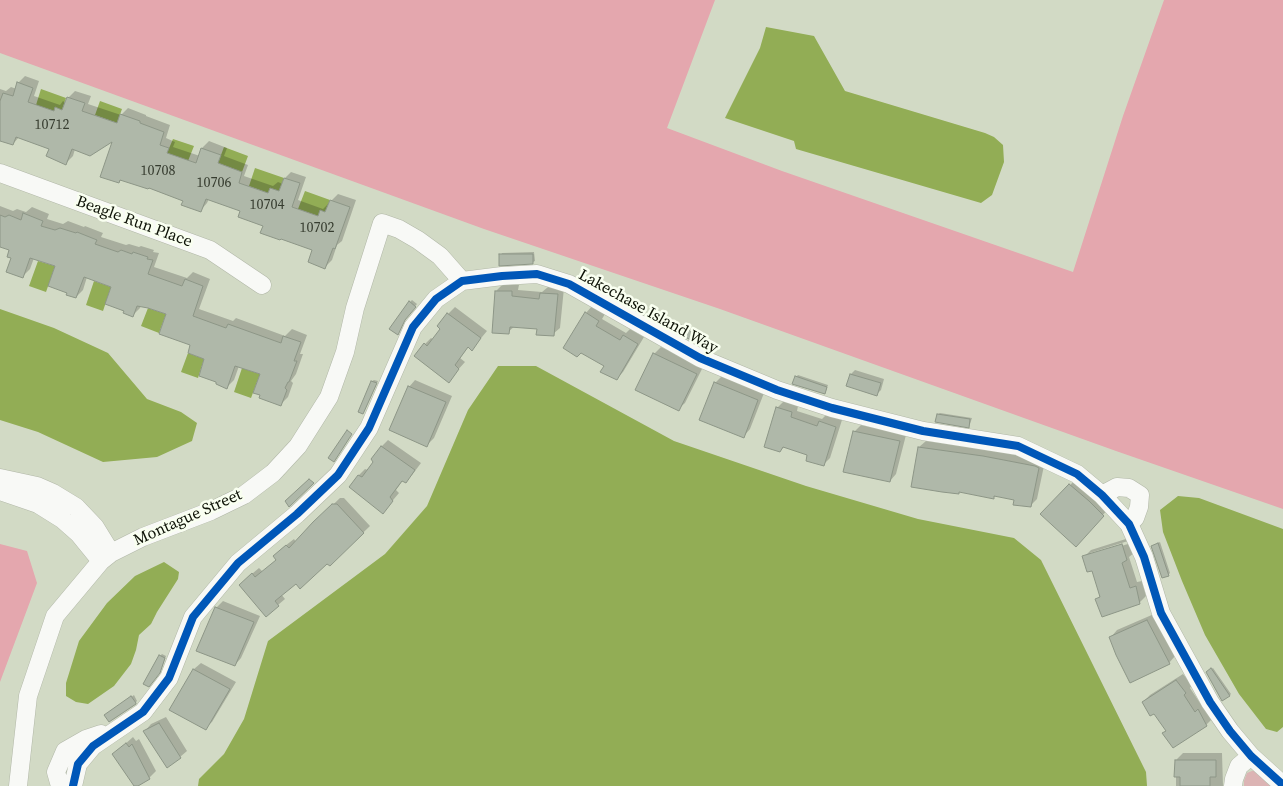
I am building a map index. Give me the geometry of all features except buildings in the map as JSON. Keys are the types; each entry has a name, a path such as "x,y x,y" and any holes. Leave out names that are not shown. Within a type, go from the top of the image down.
{"street":[{"name":"Beagle Run Place","path":"0,173 210,250 262,285"},
{"name":"Montague Street","path":"18,786 28,696 55,616 106,557 143,537 212,511 244,495 273,473 298,446 329,397 345,352 355,308 382,223 418,240 440,256 462,281"},
{"name":"Lakechase Island Way","path":"73,786 78,764 93,746 143,712 169,678 193,617 238,563 296,514 338,475 369,428 412,327 436,299 462,281 537,274 569,284 700,358 777,390 832,408 923,431 1018,446 1077,474 1102,495 1129,524 1144,557 1161,613 1210,702 1230,731 1251,756 1283,785"},
{"path":"4,486 37,486 76,507 95,527 106,557"},
{"path":"4,486 50,511 106,557"},
{"path":"1102,495 1117,487 1128,488 1140,495 1139,507 1135,518 1129,524"},
{"path":"64,521 76,507"},
{"name":"Lakechase Island Way","path":"60,786 56,772 65,751 86,739 120,727"},
{"path":"1233,786 1239,766 1251,756"}],"shaded area":[{"path":"0,0 715,0 667,128 782,171 1073,272 1123,116 1164,0 1283,0 1283,509 720,309 484,229 0,53"},
{"path":"766,27 814,36 845,91 994,137 1003,145 1004,162 992,195 981,203 796,149 794,141 725,118 760,48"},
{"path":"41,89 66,98 62,110 55,108 54,111 36,105"},
{"path":"100,101 122,109 117,123 95,115"},
{"path":"173,139 194,146 188,161 167,153"},
{"path":"224,147 248,156 242,172 218,163"},
{"path":"255,168 284,178 279,191 270,188 268,193 249,186"},
{"path":"305,191 330,200 325,212 320,211 318,216 298,209"},
{"path":"38,261 55,266 46,292 29,286"},
{"path":"94,281 111,287 103,311 86,305"},
{"path":"148,308 166,314 159,333 141,326"},
{"path":"0,309 54,328 108,353 147,399 181,412 197,423 192,441 157,457 103,462 38,432 0,420"},
{"path":"188,353 204,359 198,378 181,372"},
{"path":"498,366 536,366 674,441 806,486 918,519 1014,538 1041,560 1146,772 1147,786 198,786 199,779 224,754 244,719 268,641 385,554 427,506 468,410"},
{"path":"242,368 260,374 251,398 234,392"},
{"path":"1178,496 1199,498 1283,529 1283,727 1277,732 1266,729 1239,694 1205,635 1182,581 1163,532 1160,510"},
{"path":"0,544 27,551 37,583 0,682"},
{"path":"164,562 179,572 178,579 151,624 139,635 131,664 114,686 88,704 76,702 66,696 66,683 79,641 107,603 135,576"},
{"path":"1256,771 1271,786 1244,786 1247,773"}],"cycle path":[{"path":"73,786 78,764 93,746 143,712 169,678 193,617 238,563 297,514 338,475 369,428 413,327 436,299 462,281 537,274 569,284 700,358 777,390 832,408 923,431 1018,446 1077,474 1102,495 1129,524 1144,557 1161,613 1210,702 1230,731 1251,756 1283,785"}]}
